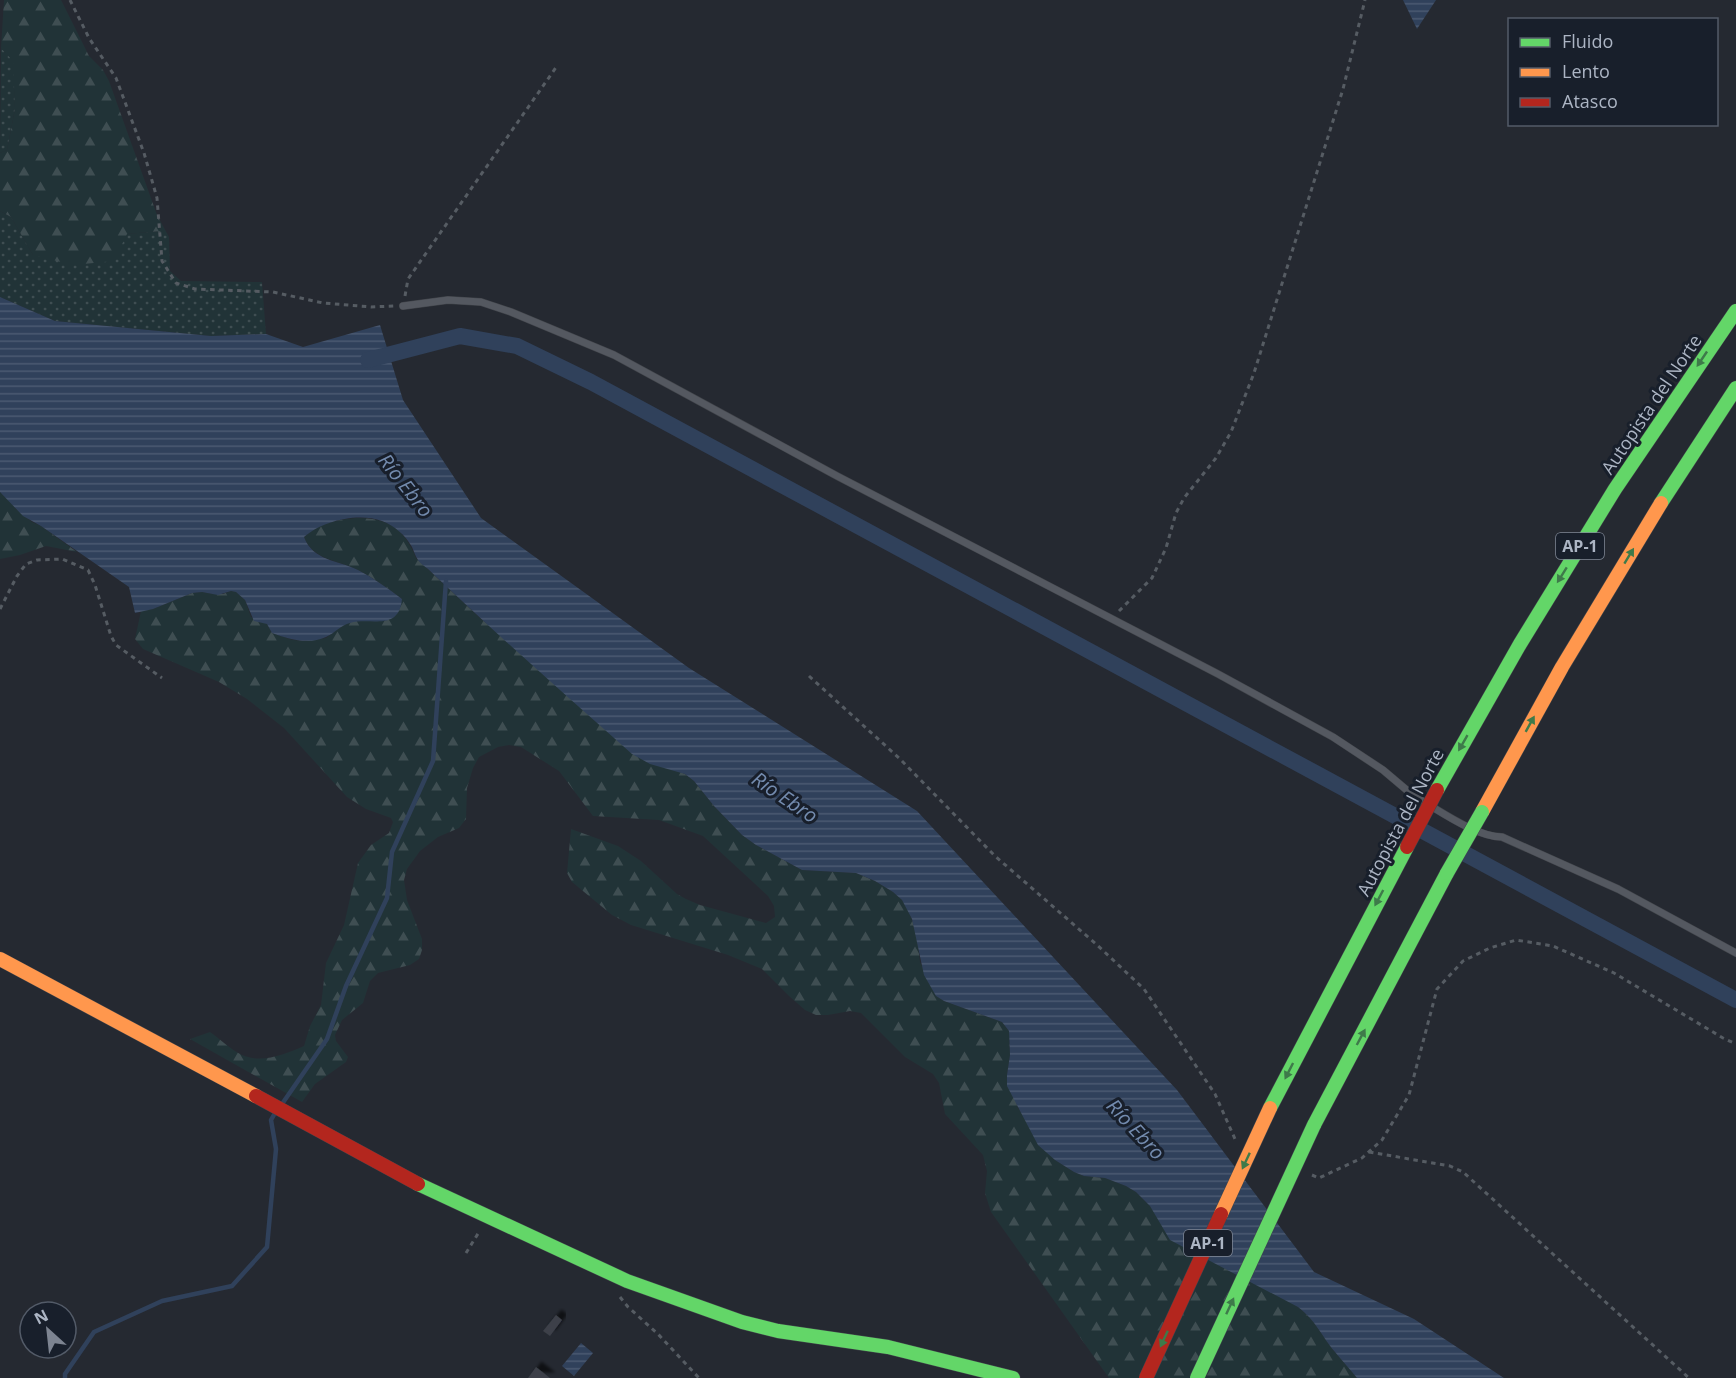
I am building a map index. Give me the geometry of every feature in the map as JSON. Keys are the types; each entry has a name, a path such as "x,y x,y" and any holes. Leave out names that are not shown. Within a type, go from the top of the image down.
{"main road":[{"name":"Autopista del Norte","path":"1146,1378 1270,1108 1437,790 1520,644 1615,489 1736,311"},
{"name":"AP-1","path":"1197,1378 1314,1125 1447,873 1579,638 1656,511 1736,388"},
{"path":"0,959 288,1112 432,1192 612,1274 742,1322 778,1331 888,1347 1013,1378"}],"lane":[{"path":"403,306 448,300 482,302 512,312 614,356 1333,737 1383,770 1408,792 1452,819 1492,837 1502,837 1618,889 1736,953"}],"path":[{"path":"70,0 89,38 116,78 144,153 157,198 162,261 176,283 195,289 273,292 323,303 371,307 403,306 408,279 557,66"},
{"path":"1112,619 1152,578 1166,548 1176,513 1184,498 1216,458 1231,432 1254,373 1339,100 1365,0"},
{"path":"0,609 26,564 37,560 62,559 88,570 116,645 162,678"},
{"path":"809,676 899,758 995,856 1144,989 1215,1094 1236,1140"},
{"path":"1309,1173 1319,1178 1362,1158 1382,1140 1409,1095 1437,990 1463,961 1490,948 1515,940 1553,946 1614,973 1736,1044"},
{"path":"1368,1152 1450,1166 1463,1172 1689,1378"},
{"path":"466,1253 487,1218"},
{"path":"612,1274 613,1287 628,1307 658,1334 699,1378"}],"green space":[{"path":"4,0 61,0 89,56 103,70 109,81 161,231 127,234 114,261 73,265 33,255 11,217 0,211 0,153 7,150 15,109 13,61 1,48"},
{"path":"1,48 14,61 15,109 7,150 0,153"},
{"path":"0,211 11,217 33,255 127,234 160,231 157,215 169,237 170,271 181,281 262,282 266,334 211,336 55,321 0,297"},
{"path":"0,492 32,522 77,552 46,546 0,559"},
{"path":"356,518 377,520 394,527 406,539 416,558 481,619 675,770 694,781 742,835 756,845 802,870 856,873 893,892 908,909 916,931 920,962 936,996 1002,1022 1009,1031 1010,1055 1007,1075 1018,1108 1055,1160 1084,1176 1105,1178 1136,1192 1150,1206 1298,1307 1314,1323 1357,1378 1109,1378 991,1212 985,1193 987,1171 983,1155 945,1114 939,1083 933,1074 905,1057 861,1013 850,1011 816,1015 805,1010 762,969 728,955 631,925 612,915 572,882 567,873 571,829 618,846 641,861 677,894 700,905 766,923 775,917 774,906 768,896 703,836 659,820 593,816 559,771 521,747 509,745 498,747 479,757 467,788 466,819 459,828 438,837 420,851 407,869 404,880 407,900 422,939 419,959 410,965 378,973 370,981 363,1003 342,1020 335,1035 336,1041 348,1057 346,1062 315,1084 302,1102 190,1039 210,1032 238,1053 257,1059 273,1057 304,1046 310,1026 321,1005 326,963 344,925 358,863 371,845 389,833 393,822 391,818 366,809 347,797 284,728 247,699 219,682 143,649 135,639 141,611 153,609 192,593 223,594 231,591 236,592 245,600 251,617 267,624 272,633 293,640 326,638 343,625 402,599 358,570 320,555 308,545 304,537 328,523"}],"water":[{"path":"1403,0 1436,0 1417,29"},
{"name":"Río Ebro","path":"0,297 55,321 211,336 266,334 303,347 380,325 403,400 481,518 689,668 917,811 1177,1090 1314,1272 1414,1319 1504,1378 1357,1378 1314,1323 1298,1307 1170,1240 1150,1206 1136,1192 1105,1178 1084,1176 1055,1160 1038,1145 1007,1086 1010,1055 1009,1031 1002,1022 936,996 924,975 912,919 902,900 875,881 856,873 802,870 742,835 685,774 650,764 632,754 421,563 406,539 391,525 372,518 352,518 320,526 304,537 313,551 327,559 358,570 402,599 400,609 390,620 350,623 319,639 299,640 272,633 267,624 254,621 245,600 236,592 231,591 218,595 192,593 153,609 135,613 129,587 23,516 0,492"},
{"path":"581,1343 593,1353 574,1376 562,1366"}],"building":[{"path":"556,1315 562,1320 550,1336 543,1331"},
{"path":"536,1367 550,1378 528,1378"}],"waterway":[{"path":"368,360 460,336 517,346 591,382 1736,1000"},
{"path":"282,1104 327,1039 346,986 387,898 392,852 433,761 446,581"},
{"path":"65,1378 65,1374 94,1332 162,1301 232,1286 267,1247 276,1149 271,1120 275,1113"}],"traffic: fast":[{"path":"1437,790 1520,644 1615,489 1736,311"},
{"path":"1661,503 1736,388"},
{"path":"1447,873 1482,812"},
{"path":"1270,1108 1407,847"},
{"path":"1314,1125 1447,873"},
{"path":"1197,1378 1314,1125"},
{"path":"418,1184 627,1281 742,1322 778,1331 888,1347 1013,1378"}],"traffic: slow":[{"path":"1482,812 1562,667 1661,503"},
{"path":"0,959 256,1096"},
{"path":"1221,1214 1270,1108"}],"traffic: jam":[{"path":"1407,847 1437,790"},
{"path":"256,1096 418,1184"},
{"path":"1146,1378 1221,1214"}]}
